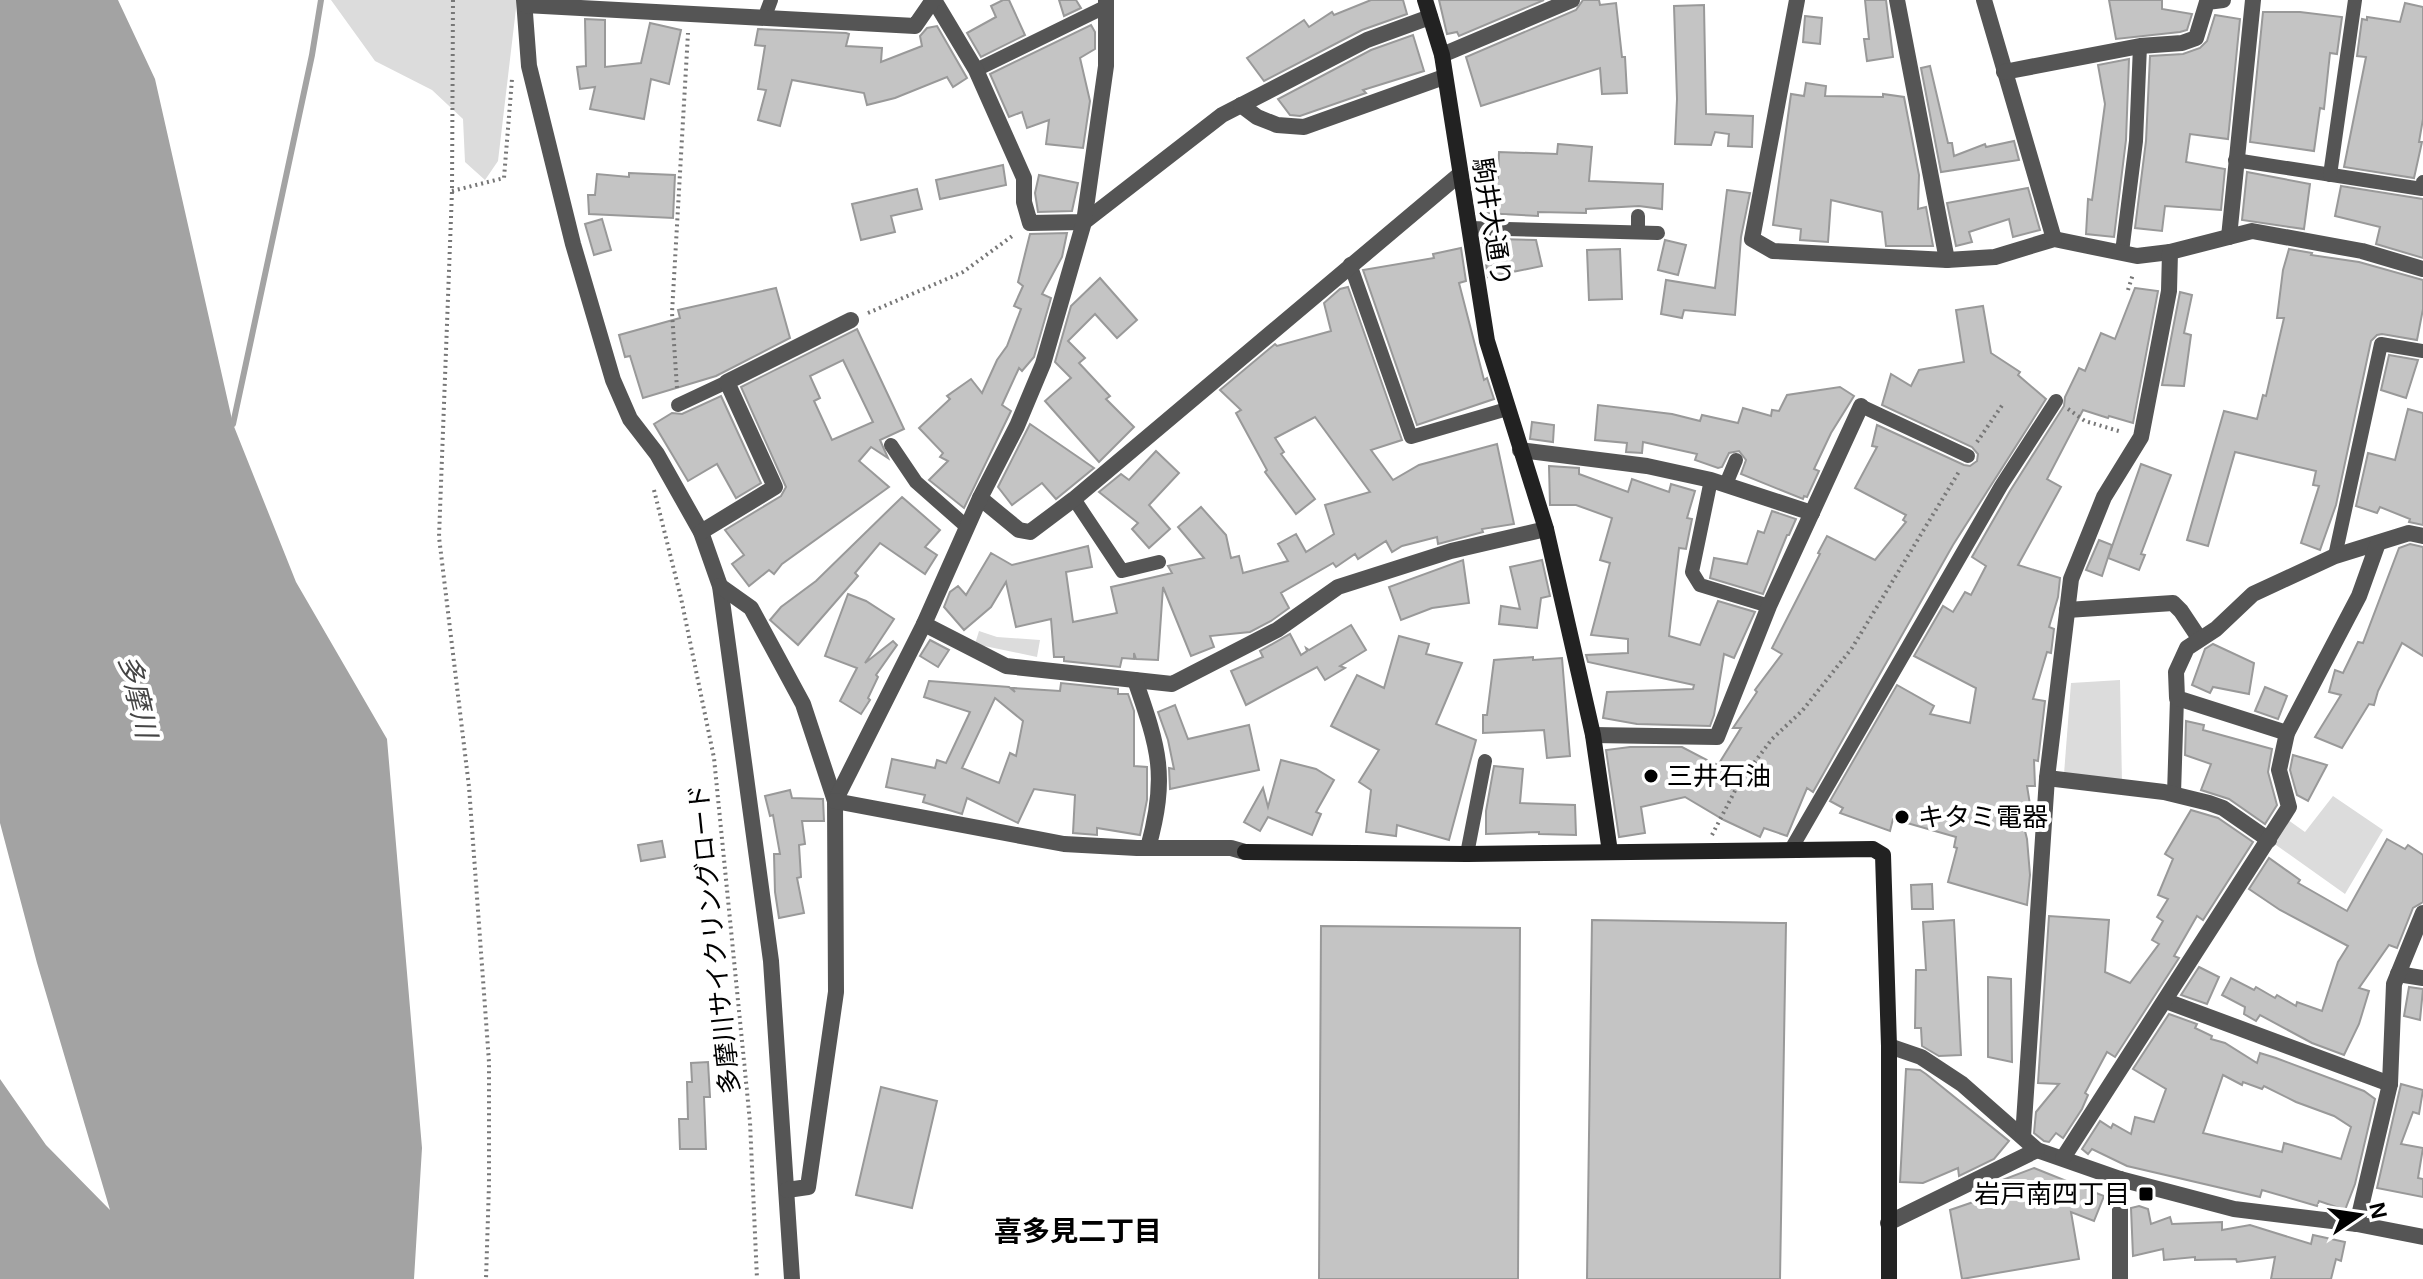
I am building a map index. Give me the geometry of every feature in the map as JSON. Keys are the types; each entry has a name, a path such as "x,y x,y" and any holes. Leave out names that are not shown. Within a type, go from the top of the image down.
{"street":[{"path":"792,1279 771,961 720,586 701,532 657,454 630,419 613,380 573,244 529,66 524,3 768,8 915,26 934,0 976,70 1024,178 1024,202 1030,223 1084,222 1222,115 1367,40 1430,17"},
{"name":"駒井大通り","path":"1425,0 1442,55 1487,341 1546,529 1593,735 1610,852"},
{"path":"1442,55 1572,0"},
{"path":"1797,0 1752,239 1773,251 1947,260 1995,257 2054,239 2137,256 2170,252 2252,231 2362,251 2423,269"},
{"path":"1897,0 1947,260"},
{"path":"1984,0 2054,239"},
{"path":"2004,72 2140,46 2182,43 2196,38 2207,2 2223,0"},
{"path":"2229,237 2253,0"},
{"path":"835,801 924,624 1043,364 1084,222 1106,66 1106,3"},
{"path":"1241,105 1257,117 1277,125 1304,127 1444,77"},
{"path":"980,498 1024,533 1030,532 1074,499 1460,174"},
{"path":"2023,1137 2047,778 2071,579 2089,531 2117,473 2141,437 2169,291 2170,252"},
{"path":"701,532 775,487 727,382 851,320"},
{"path":"1593,735 1717,737 1769,606 1861,406"},
{"path":"1520,450 1647,466 1719,482 1812,513"},
{"path":"924,624 1006,666 1172,684 1277,630 1338,587 1451,551 1546,529"},
{"path":"2287,733 2177,698 2176,672 2187,648 2216,629 2253,594 2335,556 2409,533 2423,536"},
{"path":"2063,1158 2289,807 2279,770 2287,733 2359,596 2378,543"},
{"path":"720,586 751,608 803,704 835,801 836,992 808,1187 787,1190"},
{"path":"2067,610 2173,603 2199,638"},
{"path":"1135,680 1152,728 1160,769 1161,794 1148,848"},
{"path":"2047,778 2174,794 2223,808 2269,840"},
{"path":"835,801 1064,844 1148,848 1467,854 1873,849 1883,855 1889,1046 1889,1279"},
{"path":"2357,1224 2390,1084 2394,984 2423,913"},
{"path":"2398,974 2423,978"},
{"path":"2166,1001 2390,1084"},
{"path":"1889,1046 1921,1057 1962,1084 2037,1150 2120,1179 2234,1209 2357,1224 2423,1237"},
{"path":"1888,1223 2037,1150"},
{"path":"2120,1179 2120,1279"}],"lane":[{"path":"2330,175 2355,0"},
{"path":"976,70 1106,3"},
{"path":"2122,252 2136,141 2140,46"},
{"path":"2235,160 2422,189 2423,182"},
{"path":"1638,216 1638,232"},
{"path":"1469,228 1658,233"},
{"path":"1350,264 1411,437 1507,409"},
{"path":"2335,556 2381,344 2423,351"},
{"path":"678,405 727,382"},
{"path":"1790,851 2001,486 2056,401"},
{"path":"1861,406 1968,456"},
{"path":"891,445 916,482 967,527"},
{"path":"1736,460 1719,482 1692,572 1700,585 1769,606"},
{"path":"1074,499 1122,571 1159,562"},
{"path":"2174,794 2177,698"},
{"path":"1467,854 1485,761"}],"path":[{"path":"453,0 452,191 439,537 469,787 489,1062 486,1279"},
{"path":"678,405 672,313 689,7"},
{"path":"452,191 504,178 513,75"},
{"path":"851,320 963,272 1030,223"},
{"path":"2056,401 2085,421 2141,437"},
{"path":"1704,850 1739,783 1772,739 1802,711 1852,648 2003,404"},
{"name":"多摩川サイクリングロード","path":"651,475 681,598 714,758 750,1122 757,1279"}],"shaded area":[{"path":"331,0 517,0 498,161 485,180 465,162 463,119 432,90 375,61"},
{"path":"979,631 997,637 1040,640 1037,657 975,644"},
{"path":"2120,680 2122,783 2064,774 2071,683"},
{"path":"2333,796 2383,830 2345,894 2269,840 2284,817 2305,832"}],"water":[{"name":"多摩川","path":"0,0 118,0 155,79 233,424 296,582 387,739 422,1148 414,1279 0,1279 0,1079 46,1145 110,1210 37,963 0,823"}],"building":[{"path":"1009,0 1025,35 981,57 967,33 996,17 991,6"},
{"path":"1059,0 1076,0 1081,8 1064,16"},
{"path":"1371,0 1403,0 1407,14 1362,30 1264,81 1247,58 1304,20 1309,27 1332,12 1334,15"},
{"path":"1439,0 1544,0 1459,36 1457,32 1447,34"},
{"path":"1583,0 1599,0 1600,5 1616,3 1627,93 1602,94 1600,68 1481,106 1466,57 1576,10"},
{"path":"1865,0 1886,0 1893,57 1867,61 1864,39 1869,39"},
{"path":"2109,0 2162,0 2162,9 2192,14 2187,30 2116,39"},
{"path":"2405,3 2423,7 2423,119 2419,142 2422,142 2414,178 2344,167 2366,57 2357,56 2362,19 2400,22"},
{"path":"1704,5 1706,114 1753,116 1752,147 1728,146 1729,134 1715,132 1711,145 1675,144 1674,6"},
{"path":"2263,12 2342,17 2337,54 2330,53 2324,109 2320,108 2314,151 2250,142"},
{"path":"2215,15 2240,19 2228,139 2190,134 2186,162 2225,169 2221,210 2165,206 2162,231 2135,228 2146,141 2150,56 2183,54 2200,48 2207,41"},
{"path":"1805,16 1822,18 1820,44 1803,42"},
{"path":"585,19 605,20 605,67 641,63 650,23 681,30 669,84 651,79 644,119 590,109 595,87 580,89 577,67 586,66"},
{"path":"1091,25 1095,32 1095,49 1080,58 1090,101 1083,148 1046,144 1049,120 1027,128 1022,112 1009,117 990,74"},
{"path":"937,26 967,78 953,87 947,77 895,98 867,105 864,93 792,80 780,126 758,120 766,90 758,89 765,46 755,45 758,29 846,33 849,34 846,46 882,48 881,62 922,46 920,36 927,28"},
{"path":"1413,35 1424,71 1363,90 1366,93 1300,116 1290,115 1278,99 1371,50"},
{"path":"2129,59 2126,140 2114,237 2086,234 2088,199 2092,200 2105,104 2098,65"},
{"path":"1930,66 1948,143 1952,143 1954,156 1985,144 1986,147 2014,141 2019,160 1941,172 1921,68"},
{"path":"1806,83 1826,86 1825,96 1883,97 1883,94 1904,97 1919,175 1918,209 1926,207 1933,246 1886,246 1882,212 1831,200 1828,242 1800,240 1801,229 1773,225 1791,94 1804,96"},
{"path":"1558,144 1592,147 1589,181 1663,184 1662,209 1639,206 1586,209 1586,213 1538,212 1538,216 1484,213 1485,178 1498,178 1499,152 1557,154"},
{"path":"1003,165 1006,185 940,199 936,180"},
{"path":"2247,172 2310,184 2304,229 2242,220"},
{"path":"629,173 675,175 673,218 589,214 588,195 595,195 597,174 629,177"},
{"path":"1039,175 1078,183 1072,211 1038,212 1035,193"},
{"path":"2341,186 2423,199 2423,258 2376,244 2380,227 2335,216"},
{"path":"2028,188 2040,230 2013,237 2009,219 1969,232 1972,242 1956,246 1947,203"},
{"path":"917,189 922,209 891,216 895,232 861,240 852,204"},
{"path":"1727,190 1750,193 1741,237 1735,315 1684,310 1682,318 1661,314 1666,280 1715,288"},
{"path":"602,219 611,250 594,255 585,224"},
{"path":"1067,233 1062,257 1042,294 1051,298 1034,357 1022,371 1019,368 1002,405 1011,411 964,508 929,480 948,461 940,457 943,453 919,428 950,399 947,396 971,379 982,393 1007,346 1021,309 1014,306 1023,286 1018,282 1030,234"},
{"path":"1497,239 1536,240 1542,266 1488,277 1483,243"},
{"path":"1665,240 1686,245 1678,275 1658,270"},
{"path":"1461,248 1466,281 1459,283 1484,380 1487,378 1494,399 1417,425 1363,270 1434,258 1433,254"},
{"path":"1620,249 1622,299 1589,300 1587,250"},
{"path":"2289,249 2359,262 2423,280 2423,309 2417,340 2382,334 2371,341 2336,505 2320,550 2301,543 2319,486 2313,485 2316,471 2235,452 2208,546 2187,540 2224,411 2257,419 2263,395 2266,396 2284,318 2277,318"},
{"path":"1100,278 1137,320 1117,338 1095,314 1068,341 1085,358 1079,363 1110,396 1106,399 1134,427 1099,462 1045,401 1071,378 1055,362 1071,306"},
{"path":"1348,287 1402,440 1371,450 1393,480 1419,465 1497,444 1514,524 1482,529 1483,532 1438,544 1437,537 1402,546 1392,552 1386,541 1358,559 1355,554 1336,567 1333,563 1281,593 1289,608 1271,621 1250,632 1210,636 1214,647 1191,656 1163,587 1158,660 1136,659 1134,653 1134,659 1122,658 1120,667 1064,661 1064,657 1054,657 1051,619 1016,627 1006,582 991,607 964,630 944,607 950,592 958,586 966,595 991,553 1012,565 1088,546 1092,567 1066,572 1073,622 1117,613 1111,587 1172,573 1168,566 1204,558 1178,527 1201,507 1226,535 1231,558 1239,556 1243,573 1288,561 1278,544 1296,534 1306,552 1334,534 1325,505 1370,492 1315,417 1275,438 1284,452 1281,454 1315,499 1296,514 1265,472 1267,470 1236,413 1241,410 1220,390 1275,344 1277,346 1331,331 1324,303 1340,289"},
{"path":"776,288 790,338 716,376 643,398 630,356 625,357 619,335 680,318 678,310"},
{"path":"2135,288 2158,291 2133,423 2083,410 2047,479 2061,487 2018,565 2060,578 2049,627 2054,629 2051,653 2047,652 2033,699 2045,701 2038,761 2034,760 2035,786 2027,786 2032,817 2022,819 2030,875 2027,905 1948,882 1957,848 1954,847 1956,837 1893,819 1890,831 1840,813 1843,808 1830,801 1897,685 1934,706 1930,714 1970,723 1976,688 1914,656 1943,606 1953,612 1965,592 1971,595 1986,566 1972,557 2064,406 2079,368 2085,371 2101,333 2115,339"},
{"path":"2180,292 2192,295 2184,333 2191,335 2184,386 2162,385"},
{"path":"1983,306 1991,353 2020,372 2018,375 2046,399 1953,545 1813,792 1807,788 1787,836 1764,828 1760,837 1685,797 1641,807 1645,833 1619,837 1606,750 1682,747 1707,760 1705,771 1711,762 1718,765 1741,728 1733,728 1757,692 1755,690 1782,654 1772,648 1827,536 1875,560 1906,522 1903,520 1906,515 1855,488 1877,447 1872,446 1877,425 1964,465 1970,466 1977,461 1978,454 1972,447 1882,405 1891,374 1911,386 1919,370 1964,362 1956,310"},
{"path":"857,329 904,429 880,440 888,458 871,447 859,461 889,487 782,564 774,574 769,570 749,586 732,564 744,555 725,530 781,496 786,487 741,387","holes":["843,360 873,422 832,440 814,401 820,398 810,376"]},
{"path":"2389,355 2418,360 2406,398 2381,390"},
{"path":"1840,387 1854,396 1831,433 1814,469 1819,471 1807,497 1803,499 1741,474 1746,460 1739,451 1729,453 1722,467 1718,468 1695,460 1697,454 1643,442 1642,453 1626,452 1627,443 1595,440 1598,405 1672,414 1700,421 1702,415 1738,423 1743,408 1771,416 1772,410 1779,411 1787,395"},
{"path":"721,396 761,483 736,498 717,464 688,481 654,424 672,413 682,414"},
{"path":"2408,409 2423,413 2423,525 2409,522 2410,519 2380,507 2377,513 2356,506 2368,453 2395,460"},
{"path":"1532,422 1554,425 1553,442 1530,439"},
{"path":"1030,424 1094,468 1056,499 1042,483 1012,505 998,487"},
{"path":"1156,451 1179,473 1149,505 1170,529 1149,548 1132,529 1138,523 1099,492 1121,474 1129,480"},
{"path":"2141,464 2171,475 2141,554 2145,555 2139,570 2108,558"},
{"path":"1549,466 1579,468 1579,474 1628,492 1632,479 1669,492 1671,484 1695,491 1687,518 1692,519 1686,549 1679,548 1669,636 1700,645 1718,601 1755,612 1734,658 1724,654 1710,726 1637,724 1603,718 1607,692 1693,689 1694,685 1588,662 1586,655 1628,653 1628,639 1591,635 1610,563 1600,560 1612,518 1576,505 1550,505"},
{"path":"902,497 940,530 925,547 937,555 925,574 880,543 855,573 858,576 798,645 770,620 781,607 816,581"},
{"path":"1772,511 1796,519 1763,594 1710,578 1714,558 1747,564 1758,531 1764,533"},
{"path":"2099,540 2112,545 2102,576 2086,570"},
{"path":"2410,544 2423,547 2423,656 2402,643 2374,705 2369,704 2342,748 2315,737 2341,695 2329,692 2335,670 2343,673 2358,642 2363,643 2399,548"},
{"path":"1463,560 1469,603 1432,608 1401,620 1389,587"},
{"path":"1542,560 1550,596 1541,598 1537,628 1499,624 1501,606 1520,609 1510,567"},
{"path":"848,594 866,601 894,619 865,663 893,641 897,645 876,675 878,677 868,698 870,700 861,714 840,701 857,668 825,656"},
{"path":"1351,625 1366,650 1340,666 1345,668 1325,680 1317,667 1246,705 1231,671 1263,657 1260,651 1290,634 1301,655 1307,651 1306,648 1309,650"},
{"path":"1399,636 1429,644 1426,654 1462,663 1436,724 1476,740 1449,840 1397,825 1396,836 1366,832 1371,790 1359,782 1379,750 1331,726 1357,675 1384,688"},
{"path":"930,640 949,650 938,667 920,656"},
{"path":"2213,644 2254,663 2249,694 2213,687 2210,693 2192,685 2205,649"},
{"path":"1533,657 1533,660 1562,658 1570,756 1547,758 1544,730 1483,733 1483,715 1487,715 1494,660"},
{"path":"929,681 1009,687 1015,692 1012,688 1060,691 1061,683 1118,689 1118,694 1128,694 1134,711 1134,766 1147,767 1147,800 1140,835 1097,828 1097,835 1073,833 1075,795 1034,789 1018,823 967,798 962,814 923,802 925,795 886,787 892,759 935,768 937,760 946,763 970,712 924,697","holes":["995,698 1023,721 1016,756 1010,753 999,783 962,768"]},
{"path":"2265,687 2287,696 2278,719 2255,711"},
{"path":"1175,705 1188,739 1249,725 1259,770 1170,789 1169,768 1174,769 1158,712"},
{"path":"2186,721 2204,725 2203,730 2272,749 2268,772 2277,805 2265,824 2229,799 2201,790 2211,764 2185,755"},
{"path":"2293,755 2327,765 2308,801 2297,795 2290,770"},
{"path":"1281,760 1316,769 1334,780 1316,812 1321,814 1312,835 1268,817 1260,831 1244,822 1263,788 1268,807"},
{"path":"1494,766 1523,769 1520,803 1575,805 1576,835 1539,832 1486,834 1486,811"},
{"path":"790,790 792,798 823,799 824,821 802,821 805,844 799,845 801,877 797,878 804,913 779,918 774,854 780,854 773,815 770,816 765,796"},
{"path":"2191,810 2218,818 2253,842 2203,920 2197,916 2174,956 2179,958 2115,1057 2107,1052 2085,1093 2088,1095 2082,1109 2063,1138 2056,1133 2049,1142 2044,1141 2034,1133 2036,1112 2059,1084 2038,1083 2049,916 2109,920 2105,972 2130,983 2159,944 2152,940 2163,921 2157,917 2168,899 2158,895 2173,859 2165,854"},
{"path":"2387,839 2405,849 2408,845 2423,855 2423,902 2413,908 2397,948 2389,945 2359,988 2369,991 2359,1024 2344,1055 2312,1043 2260,1015 2256,1021 2244,1014 2245,1007 2222,995 2231,978 2275,998 2277,995 2296,1006 2297,1002 2322,1011 2338,962 2348,946 2280,910 2249,889 2269,858 2300,880 2298,883 2347,911"},
{"path":"662,841 665,857 641,861 638,845"},
{"path":"1932,884 1933,909 1912,909 1911,885"},
{"path":"1592,920 1786,923 1780,1279 1587,1279"},
{"path":"1954,920 1961,1055 1939,1056 1922,1046 1921,1028 1915,1028 1916,970 1926,970 1923,922"},
{"path":"1321,926 1520,928 1518,1279 1319,1279"},
{"path":"2199,967 2219,977 2207,1004 2181,995"},
{"path":"1988,977 2011,979 2012,1062 1988,1057"},
{"path":"2409,987 2423,989 2420,1020 2404,1016"},
{"path":"2169,1014 2197,1024 2195,1028 2212,1036 2211,1039 2225,1043 2257,1063 2260,1053 2364,1091 2375,1099 2355,1184 2345,1210 2319,1201 2317,1206 2262,1190 2260,1197 2127,1166 2092,1149 2088,1154 2082,1149 2100,1121 2131,1134 2135,1117 2154,1122 2166,1089 2133,1069","holes":["2223,1075 2242,1085 2243,1082 2262,1089 2264,1086 2334,1116 2351,1127 2341,1159 2284,1143 2282,1152 2203,1133"]},
{"path":"708,1062 710,1097 704,1097 706,1149 680,1149 679,1119 688,1119 687,1082 692,1082 691,1063"},
{"path":"1906,1069 1920,1070 1926,1074 2009,1141 1994,1159 1959,1176 1958,1168 1923,1183 1900,1182"},
{"path":"2401,1084 2423,1090 2419,1114 2413,1112 2401,1144 2423,1148 2418,1178 2423,1179 2423,1197 2377,1188"},
{"path":"881,1087 937,1101 912,1208 856,1195"},
{"path":"2034,1168 2104,1196 2094,1221 2071,1212 2079,1259 1962,1279 1950,1210 2023,1185 1992,1184"},
{"path":"2139,1206 2148,1209 2151,1224 2170,1217 2172,1224 2222,1222 2222,1230 2250,1225 2311,1244 2313,1235 2345,1242 2341,1261 2336,1259 2331,1279 2271,1279 2275,1257 2237,1262 2236,1259 2195,1260 2195,1257 2164,1260 2163,1249 2133,1256 2131,1208"}],"waterway":[{"path":"233,424 321,0"}],"place":[{"name":"三井石油","path":"1651,776"},
{"name":"キタミ電器","path":"1902,817"},
{"name":"岩戸南四丁目","path":"2146,1194"}],"district":[{"name":"喜多見二丁目","path":"1078,1231"}]}
